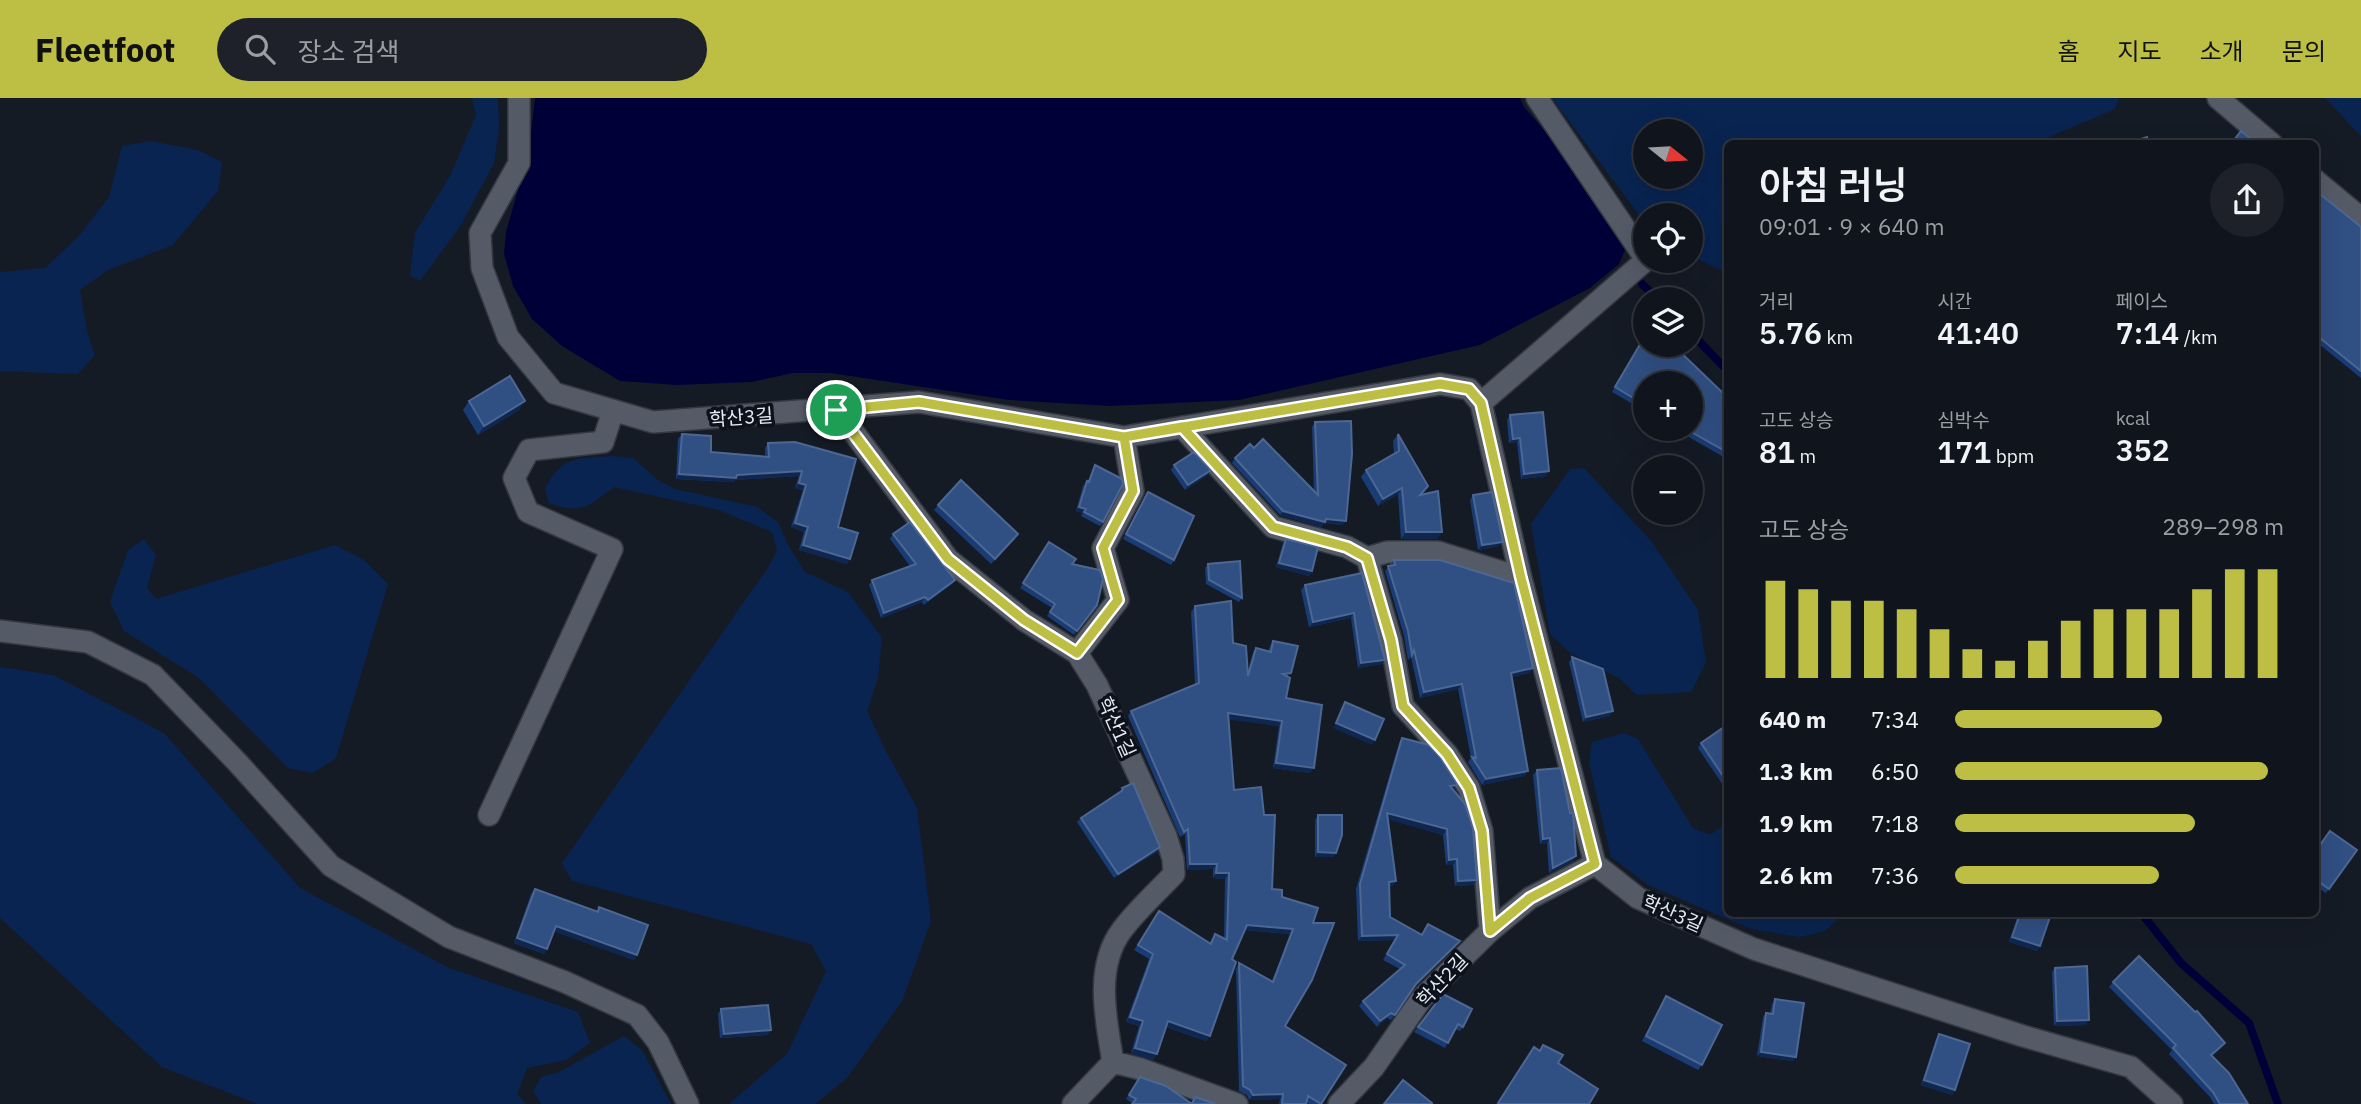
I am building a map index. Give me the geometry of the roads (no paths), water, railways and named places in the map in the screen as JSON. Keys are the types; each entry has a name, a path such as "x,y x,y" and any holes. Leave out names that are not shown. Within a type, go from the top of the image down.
{"street":[{"name":"학산3길","path":"519,98 519,163 480,233 482,268 508,337 554,393 653,422 919,402 1124,437 1440,384 1469,389 1481,403"},
{"path":"1537,98 1633,241"},
{"path":"2218,98 2267,140"},
{"path":"2319,183 2361,218"},
{"path":"1595,864 1521,578 1481,403 1633,270"},
{"name":"학산1길","path":"836,410 948,559 1024,620 1077,653 1097,685 1166,836 1173,859 1174,874 1121,930 1110,949 1103,999 1113,1062"},
{"path":"489,815 612,549 528,512 514,478 529,450 603,442 613,411"},
{"path":"1182,427 1273,527 1347,547 1367,558 1391,640 1403,706 1447,754 1469,788 1482,831 1490,931"},
{"path":"1077,653 1118,600 1103,548 1133,491 1124,437"},
{"path":"1367,558 1387,552 1438,552 1521,578"},
{"path":"0,631 88,642 153,675 237,762 331,866 449,937 565,982 637,1015 659,1042 688,1104"},
{"name":"학산3길","path":"1595,864 1638,898 1754,949 2023,1036 2132,1067 2172,1104"},
{"name":"학산2길","path":"1339,1104 1374,1067 1422,998 1490,931 1530,898 1595,864"},
{"path":"1073,1104 1113,1062 1141,1069 1237,1104"}],"waterway":[{"path":"1642,284 1645,287"},
{"path":"1703,345 1724,367"},
{"path":"2144,917 2181,963 2249,1023 2278,1104"}]}
